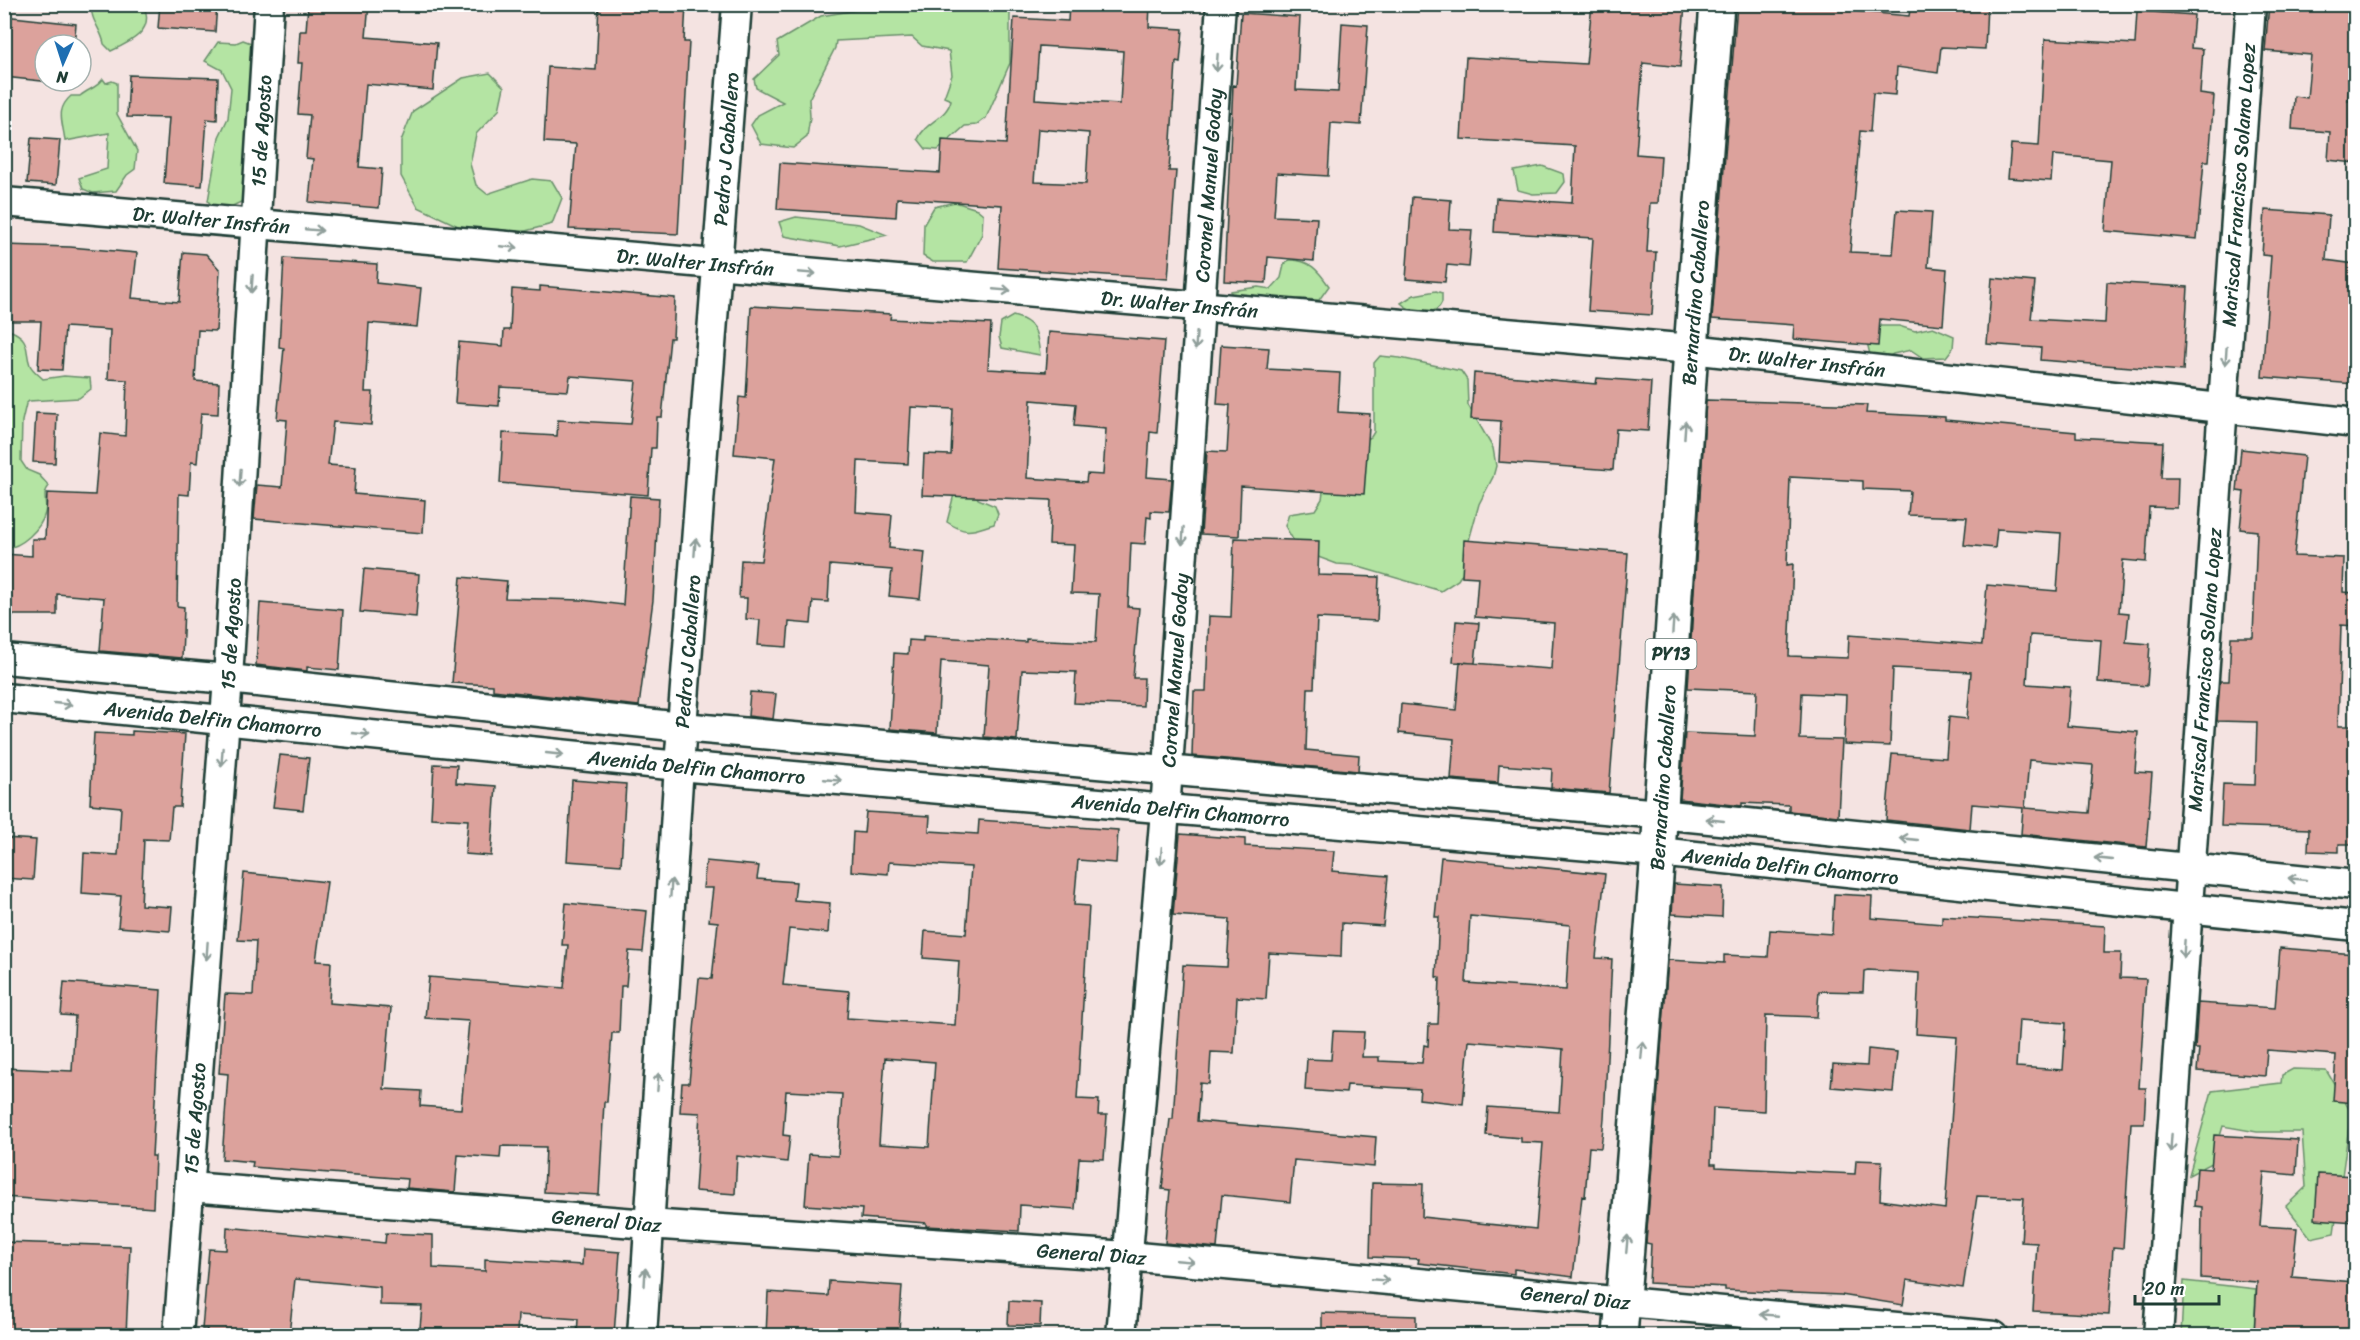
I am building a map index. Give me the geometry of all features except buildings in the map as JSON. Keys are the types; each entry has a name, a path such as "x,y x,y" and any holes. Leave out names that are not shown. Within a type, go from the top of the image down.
{"highway":[{"name":"Bernardino Caballero","path":"1620,1335 1658,852 1691,349 1717,4"}],"street":[{"name":"15 de Agosto","path":"178,1335 228,679 270,4"},
{"name":"Pedro J Caballero","path":"642,1335 679,766 736,4"},
{"name":"Coronel Manuel Godoy","path":"1121,1335 1165,811 1198,307 1221,4"},
{"name":"Mariscal Francisco Solano Lopez","path":"2158,1335 2186,908 2252,4"},
{"name":"Dr. Walter Insfrán","path":"4,202 1691,349 2355,423"},
{"name":"Avenida Delfin Chamorro","path":"4,659 228,679 682,727 1660,814 2355,885"},
{"name":"Avenida Delfin Chamorro","path":"4,698 679,766 1165,811 1658,852 2355,926"},
{"name":"General Diaz","path":"190,1188 648,1224 1127,1256 1994,1335"}],"green space":[{"path":"92,5 143,5 146,14 144,28 126,44 111,51 104,44 94,20"},
{"path":"866,5 1010,5 1010,63 986,118 977,125 965,126 938,150 926,149 918,139 921,133 945,111 951,100 944,97 952,75 949,51 922,46 912,37 836,41 835,48 809,99 810,117 807,137 793,148 761,144 751,125 758,115 783,102 756,88 754,79 779,55 777,42 821,16 857,10"},
{"path":"243,40 251,43 257,49 249,193 241,202 218,213 208,201 219,137 228,118 231,88 222,70 205,61 218,42 236,43"},
{"path":"490,73 504,87 499,110 476,134 470,164 476,185 487,194 532,179 552,181 562,198 552,224 514,234 458,226 418,207 401,176 401,141 413,111 463,78"},
{"path":"103,79 106,83 112,81 117,83 117,114 137,151 135,169 127,175 116,191 93,193 83,189 79,178 107,169 109,133 65,141 62,111 71,96 93,93 93,87"},
{"path":"1542,166 1564,174 1565,182 1557,193 1533,194 1518,190 1514,171"},
{"path":"955,202 977,209 983,214 982,234 967,262 933,262 923,256 924,224 934,207"},
{"path":"796,217 859,224 887,235 840,246 784,236 779,222"},
{"path":"1289,260 1308,264 1325,280 1329,286 1319,300 1301,299 1249,304 1231,297 1231,291 1258,287 1271,289 1281,278 1284,265"},
{"path":"1436,291 1442,293 1442,302 1439,307 1429,312 1416,311 1401,303 1414,295"},
{"path":"1013,316 1031,325 1038,340 1040,355 1002,348 999,337 1001,323"},
{"path":"1873,326 1899,326 1915,331 1933,327 1954,336 1953,348 1946,357 1923,358 1911,350 1893,354 1882,361 1871,359 1867,342"},
{"path":"9,330 24,341 30,365 43,379 64,376 90,378 91,389 79,398 29,401 26,404 22,421 21,461 27,470 39,475 49,486 45,493 46,509 43,519 30,536 17,545 5,548 4,341"},
{"path":"1380,356 1461,371 1467,380 1468,405 1493,448 1496,466 1479,504 1468,544 1465,569 1458,580 1441,591 1352,565 1337,564 1299,550 1285,526 1289,514 1315,510 1322,499 1327,462 1371,437 1374,432 1374,363"},
{"path":"954,494 976,494 978,499 995,506 998,514 994,524 975,530 966,530 947,522"},
{"path":"2293,1069 2326,1070 2351,1112 2334,1233 2311,1238 2286,1206 2306,1187 2302,1132 2257,1132 2223,1126 2212,1163 2189,1175 2212,1091 2281,1083 2282,1075"},
{"path":"2184,1281 2256,1289 2254,1335 2181,1335"}]}
